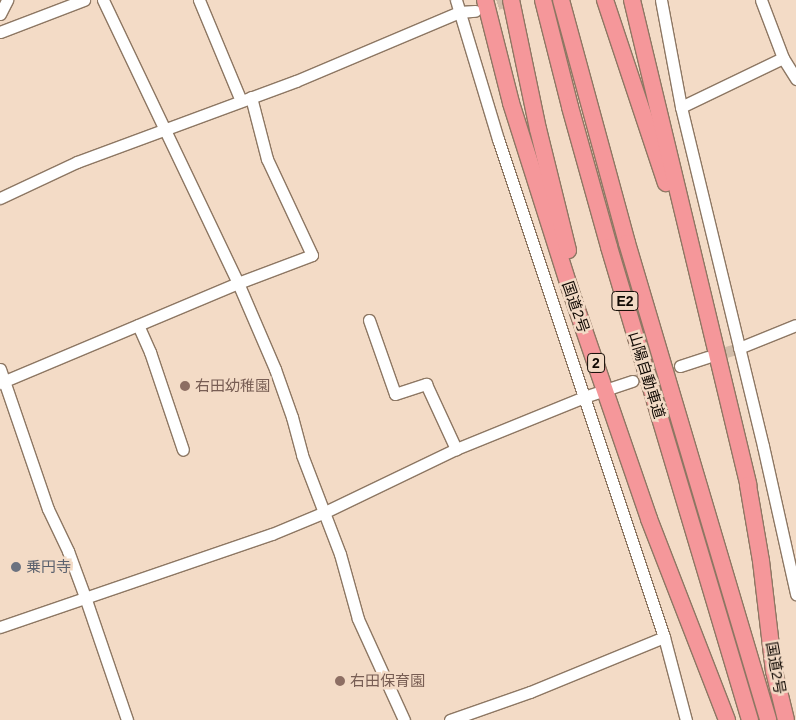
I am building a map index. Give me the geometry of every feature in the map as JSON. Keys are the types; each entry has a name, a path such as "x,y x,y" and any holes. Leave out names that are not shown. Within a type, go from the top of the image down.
{"highway":[{"path":"511,0 558,212 592,332 595,361"},
{"name":"山陽自動車道","path":"543,0 604,229 750,720"},
{"name":"山陽自動車道","path":"561,0 627,243 768,720"},
{"path":"606,0 701,288"},
{"name":"国道2号","path":"632,0 748,485 761,561 774,671 786,720"},
{"name":"国道2号","path":"480,6 551,231 649,518 727,720"}],"street":[{"path":"0,14 7,0"},
{"path":"0,32 84,0"},
{"path":"103,0 166,128 238,283 275,369 292,417 302,455 340,554 358,619 404,720"},
{"path":"2,382 238,283 312,255 267,159 246,99 199,0"},
{"path":"456,0 498,139 664,637 686,720"},
{"path":"661,0 681,107 795,587"},
{"path":"761,0 783,58 796,79"},
{"path":"0,198 77,162 296,81 459,12 480,6"},
{"path":"681,107 783,58"},
{"path":"369,320 395,394 426,384 456,449"},
{"path":"138,325 150,352 183,450"},
{"path":"739,348 796,325"},
{"path":"680,366 708,357"},
{"path":"0,369 2,382 48,509 68,551 86,597 127,720"},
{"path":"0,627 272,534 324,512 456,449 584,397 632,381"},
{"path":"450,720 530,692 664,637"}],"tunnel":[{"path":"482,9 509,0"},
{"path":"710,357 739,348"},
{"path":"632,381 680,366"}],"place":[{"name":"右田幼稚園","path":"185,386"},
{"name":"乗円寺","path":"16,567"},
{"name":"右田保育園","path":"340,681"}]}
